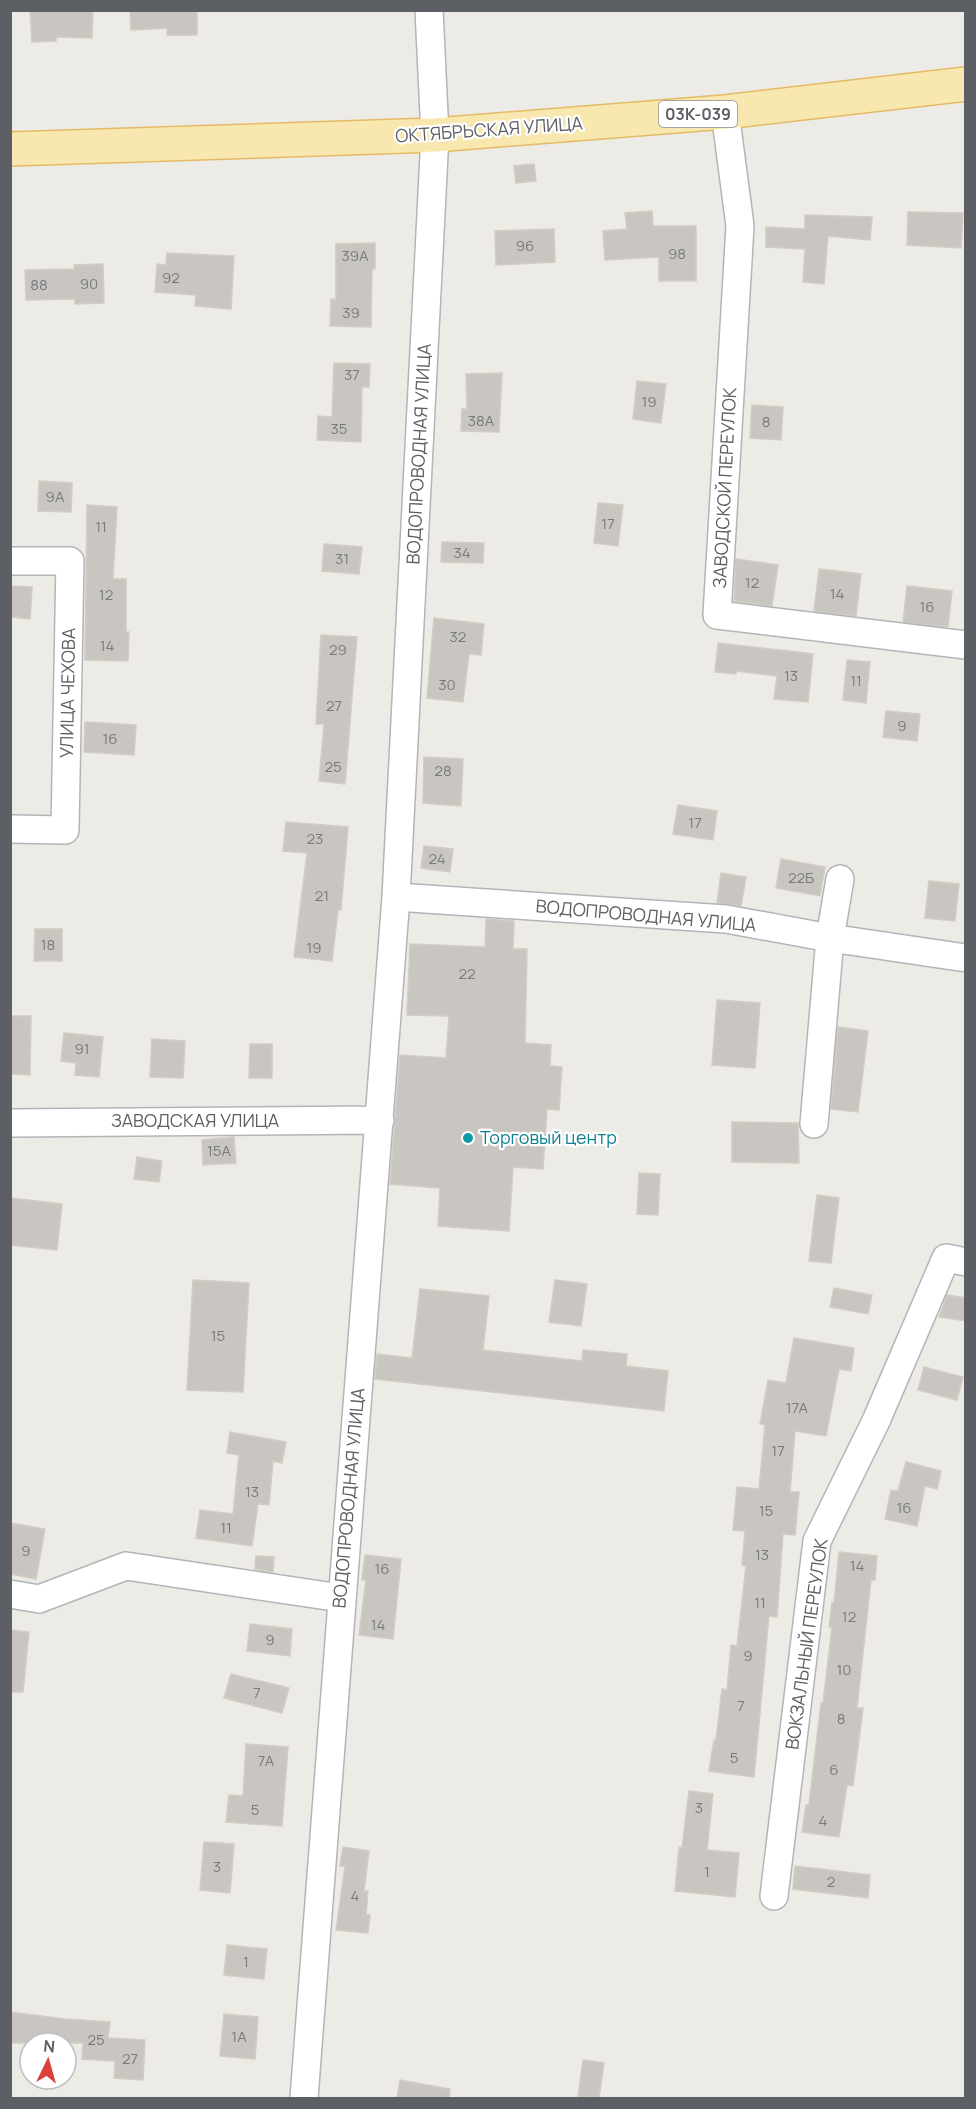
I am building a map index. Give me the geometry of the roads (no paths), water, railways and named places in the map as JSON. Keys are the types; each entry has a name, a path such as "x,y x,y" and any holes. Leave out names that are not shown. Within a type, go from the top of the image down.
{"main road":[{"name":"ОКТЯБРЬСКАЯ УЛИЦА","path":"10,149 435,135 725,111 966,84"}],"street":[{"name":"ВОДОПРОВОДНАЯ УЛИЦА","path":"304,2098 396,897 435,135 429,10"},
{"name":"ЗАВОДСКОЙ ПЕРЕУЛОК","path":"725,111 740,226 717,615 966,645"},
{"name":"УЛИЦА ЧЕХОВА","path":"10,561 70,561 65,830 10,829"},
{"path":"814,1124 830,938 840,879"},
{"name":"ВОДОПРОВОДНАЯ УЛИЦА","path":"396,897 726,919 830,938 966,958"},
{"name":"ЗАВОДСКАЯ УЛИЦА","path":"10,1123 380,1120"},
{"name":"ВОКЗАЛЬНЫЙ ПЕРЕУЛОК","path":"774,1896 817,1541 876,1421 946,1258 966,1262"},
{"path":"10,1594 39,1599 126,1566 341,1598"}],"place":[{"name":"Торговый центр","path":"468,1138"}]}
